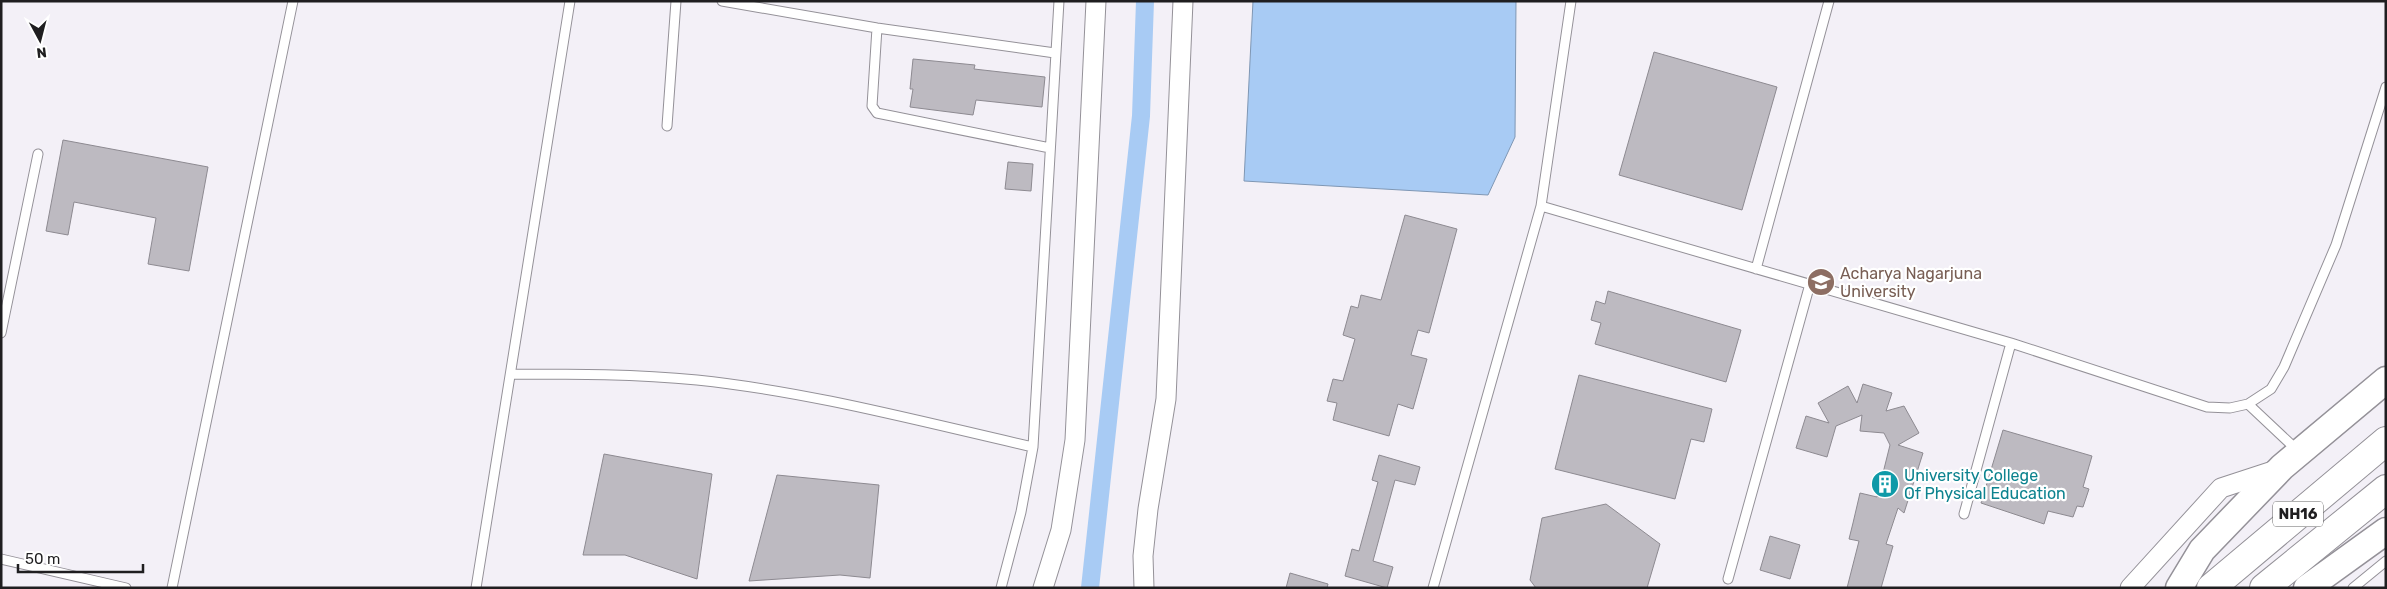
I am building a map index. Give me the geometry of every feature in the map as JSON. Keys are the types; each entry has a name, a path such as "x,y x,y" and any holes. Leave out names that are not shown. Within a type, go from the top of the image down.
{"highway":[{"name":"NH16","path":"2211,588 2386,441"},
{"name":"NH16","path":"2264,588 2386,489"}],"main road":[{"path":"2179,588 2202,550 2291,460 2386,380"},
{"path":"2307,588 2386,531"}],"street":[{"path":"1043,588 1061,530 1075,440 1096,1"},
{"path":"1144,588 1143,556 1148,509 1166,399 1183,1"},
{"path":"2130,588 2221,488 2291,460"}],"lane":[{"path":"172,588 293,1"},
{"path":"476,588 570,1"},
{"path":"667,126 676,1"},
{"path":"722,1 877,28 1055,53"},
{"path":"1001,588 1021,512 1033,447 1059,1"},
{"path":"1433,588 1541,206 1571,1"},
{"path":"1756,269 1830,1"},
{"path":"877,28 872,106 877,113 1050,148"},
{"path":"1541,206 2011,343 2207,408 2230,408 2248,404 2270,389 2284,368 2336,245 2386,87"},
{"path":"1,333 38,154"},
{"path":"1728,579 1810,284"},
{"path":"1964,514 2011,343"},
{"path":"511,374 625,374 698,380 841,403 1033,447"},
{"path":"2248,404 2291,460"},
{"path":"1,559 126,588"},
{"path":"2353,588 2386,561"}],"water":[{"path":"1253,1 1516,1 1515,137 1488,195 1244,181"}],"building":[{"path":"1654,52 1777,87 1742,210 1619,175"},
{"path":"913,59 975,65 974,69 1045,77 1042,107 976,100 973,115 910,107 913,89 910,89"},
{"path":"63,140 208,167 189,271 148,264 156,218 74,202 68,235 46,231"},
{"path":"1008,162 1033,164 1031,191 1005,189"},
{"path":"1405,215 1457,229 1429,333 1418,330 1411,355 1427,359 1413,409 1398,404 1389,436 1333,420 1337,403 1327,401 1333,379 1343,381 1355,339 1343,335 1351,306 1358,308 1361,295 1381,300"},
{"path":"1608,291 1741,330 1726,382 1595,344 1601,323 1591,320 1596,301 1605,304"},
{"path":"1579,375 1712,409 1704,442 1691,439 1675,499 1555,469"},
{"name":"University College Of Physical Education","path":"1863,384 1892,393 1886,411 1904,406 1919,433 1898,445 1923,453 1904,513 1898,508 1886,544 1893,546 1881,588 1847,588 1859,541 1849,539 1860,493 1877,497 1890,445 1884,433 1860,431 1862,415 1836,426 1827,457 1796,448 1806,416 1829,423 1818,403 1848,386 1857,403"},
{"path":"2003,430 2092,456 2083,487 2089,489 2083,507 2077,506 2073,517 2048,511 2044,524 1981,503"},
{"path":"604,454 712,474 697,579 625,555 583,555"},
{"path":"1379,455 1420,467 1415,485 1395,480 1373,561 1393,567 1387,588 1345,576 1352,549 1359,551 1378,482 1372,480"},
{"path":"777,475 879,485 870,578 840,575 749,581"},
{"path":"1606,504 1660,544 1647,588 1536,588 1530,580 1542,518"},
{"path":"1770,536 1800,545 1790,579 1760,570"},
{"path":"1290,573 1328,584 1327,588 1286,588"}],"waterway":[{"path":"1090,588 1141,116 1145,1"}],"place":[{"name":"Acharya Nagarjuna University","path":"1821,282"},
{"name":"University College Of Physical Education","path":"1885,484"}]}
